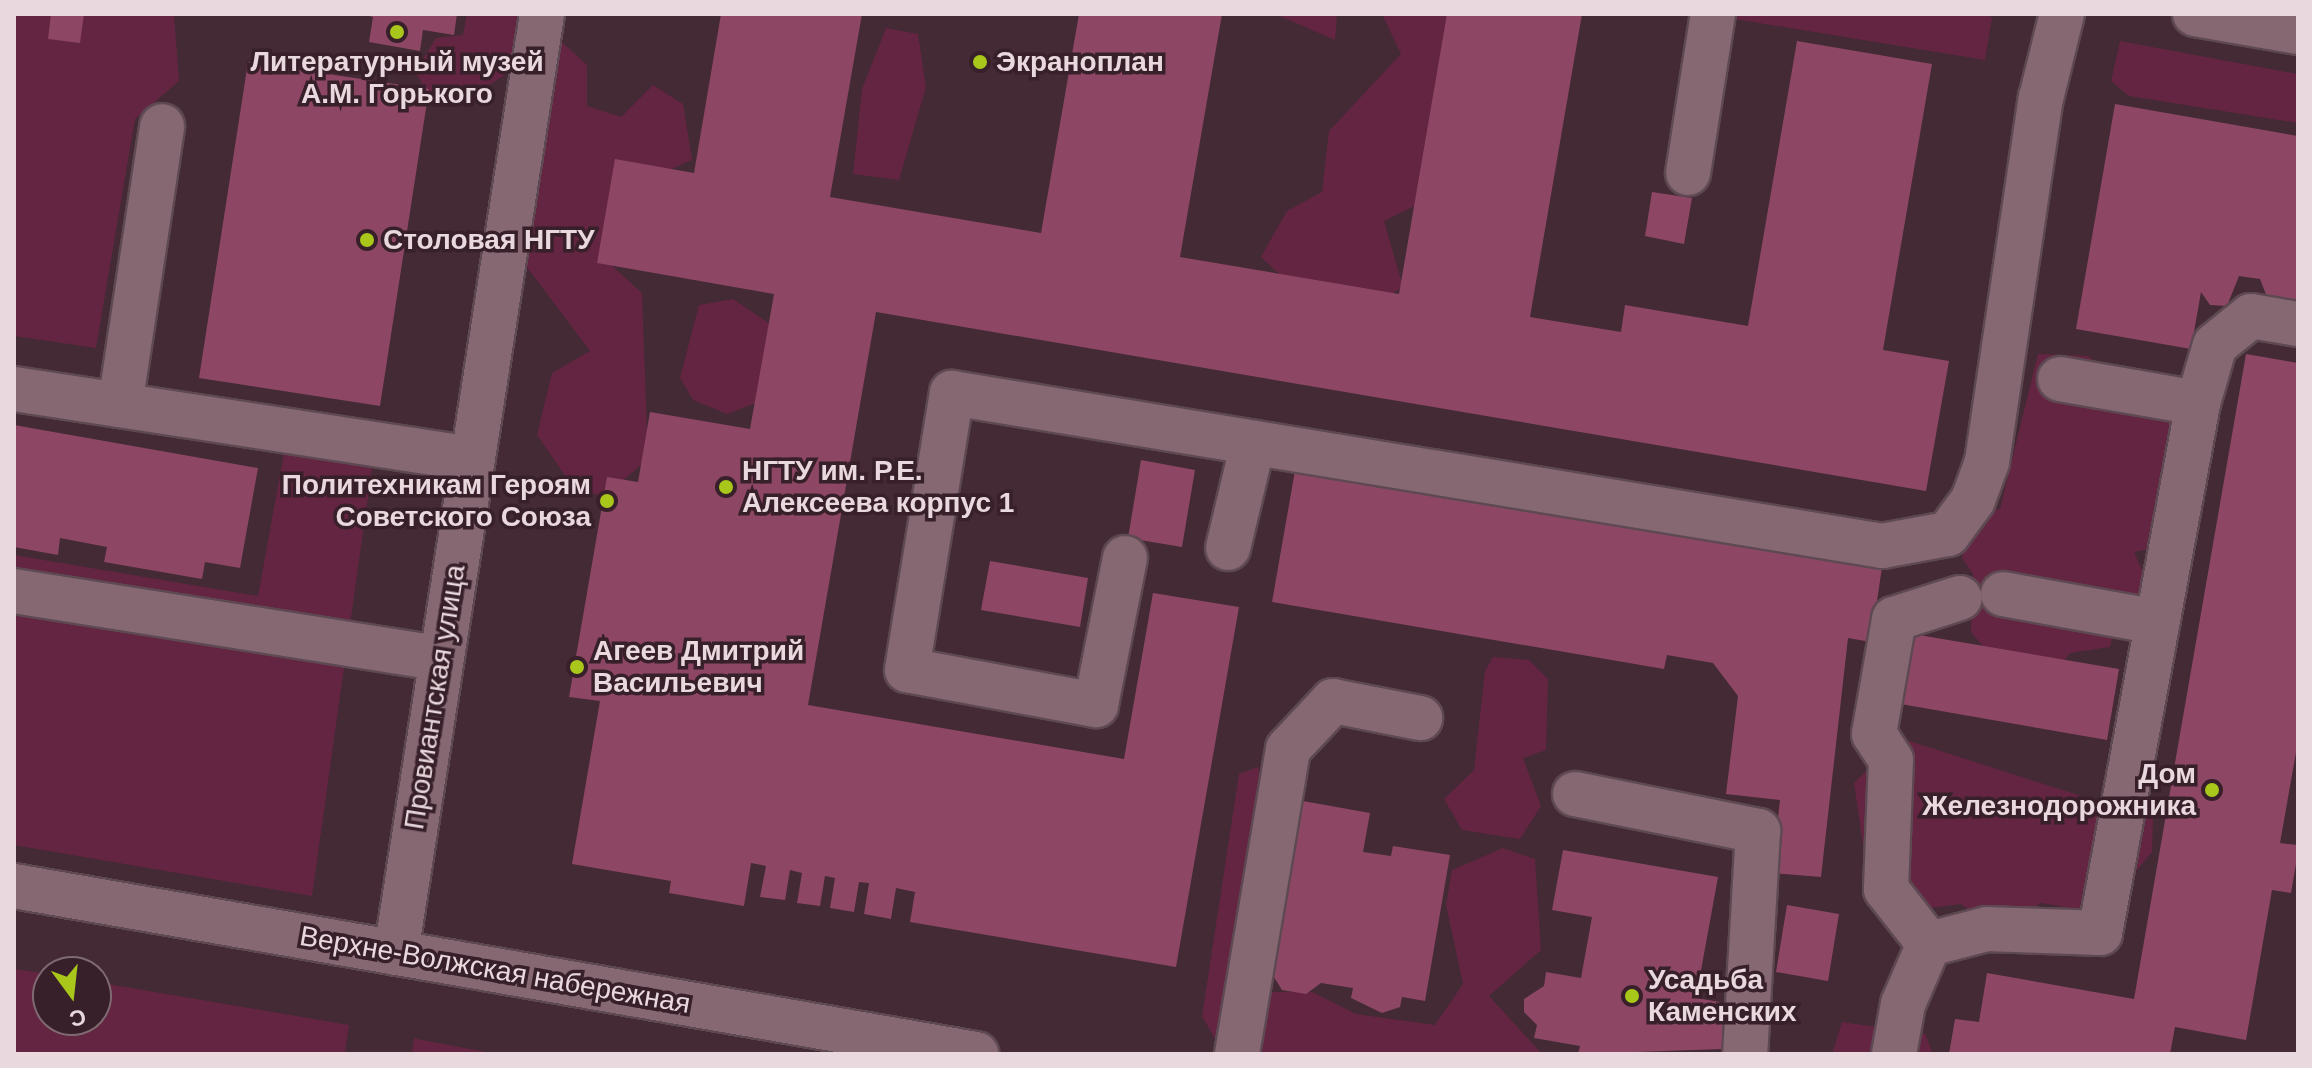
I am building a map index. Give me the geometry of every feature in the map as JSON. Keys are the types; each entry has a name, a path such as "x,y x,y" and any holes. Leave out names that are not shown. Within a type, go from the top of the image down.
{"street":[{"name":"Провиантская улица","path":"396,953 542,14"},
{"path":"1688,173 1713,14"},
{"path":"1125,558 1096,705 907,670 952,393 1882,546 1948,534 1973,500 1987,462 2041,98 2062,14"},
{"path":"2195,14 2298,32"},
{"path":"120,405 162,126"},
{"path":"1929,944 1987,929 2100,933 2198,403 2215,345 2251,316 2298,324"},
{"path":"2060,379 2198,403"},
{"path":"14,389 472,459"},
{"path":"1228,548 1253,443"},
{"path":"14,591 441,659"},
{"path":"2003,594 2157,622"},
{"path":"1929,944 1886,889 1891,760 1874,734 1894,619 1960,598"},
{"path":"1237,1054 1288,749 1333,701 1420,718"},
{"path":"1575,794 1758,831 1745,1054"},
{"name":"Верхне-Волжская набережная","path":"14,886 976,1054"},
{"path":"1894,1054 1903,1004 1929,944"}],"shaded area":[{"path":"14,14 174,14 179,81 135,119 96,348 14,336"},
{"path":"467,14 531,14 587,65 587,106 621,117 653,85 683,104 692,160 658,175 599,254 642,293 648,459 604,497 573,487 537,435 552,373 590,351 508,242 523,64 457,104 431,98 415,72 436,38 463,35"},
{"path":"1275,14 1337,14 1335,40"},
{"path":"1382,14 1470,14 1437,195 1384,221 1403,287 1352,316 1312,305 1261,257 1287,211 1322,192 1329,131 1401,54"},
{"path":"1704,14 1979,14 1992,17 1985,60"},
{"path":"886,28 918,34 926,87 899,180 853,174 862,89"},
{"path":"2120,41 2298,74 2298,123 2129,96 2111,81"},
{"path":"733,299 770,324 771,397 727,414 693,400 680,378 699,305"},
{"path":"2038,354 2088,356 2205,445 2189,541 2134,552 2151,591 2121,601 2110,647 2070,653 2047,683 2003,670 1971,632 1973,574 1962,558 1973,515 2000,509"},
{"path":"284,453 372,468 312,896 14,845 14,555 258,596"},
{"path":"1493,657 1529,660 1548,679 1546,750 1523,758 1541,806 1520,839 1462,830 1444,799 1474,770 1485,671"},
{"path":"1900,738 2153,819 2152,852 2101,913 2041,903 1997,930 1961,904 1921,909 1864,851 1854,783"},
{"path":"1258,767 1284,867 1268,992 1312,992 1356,1014 1435,1025 1463,984 1446,905 1452,870 1503,848 1535,859 1541,950 1489,996 1542,1054 1224,1054 1202,1016 1239,774"},
{"path":"14,969 32,972 32,1036 112,1036 112,985 349,1025 345,1051 357,1054 14,1054"},
{"path":"1842,1022 1925,1034 1933,1054 1832,1054"},
{"path":"414,1038 422,1040 497,1054 412,1054"}],"building":[{"path":"51,14 84,14 80,43 48,39"},
{"name":"Литературный музей А.М. Горького","path":"362,14 457,14 454,35 423,30 420,51 369,42 373,17"},
{"name":"НГТУ им. Р.Е. Алексеева корпус 1","path":"721,14 862,14 830,197 1041,233 1079,14 1222,14 1180,257 1399,294 1447,14 1582,14 1530,317 1621,332 1625,305 1748,326 1797,41 1932,64 1883,350 1949,361 1926,491 876,312 808,705 1124,759 1153,593 1239,607 1176,967 910,922 915,892 896,888 891,919 864,914 869,883 859,882 854,912 830,908 835,878 825,876 820,906 797,903 802,873 790,870 785,900 760,897 766,866 751,863 744,906 669,893 671,881 572,864 600,701 569,697 607,477 638,482 650,412 750,429 774,294 597,263 615,159 694,173"},
{"path":"248,62 429,89 380,406 199,378"},
{"path":"2115,104 2298,136 2298,305 2267,297 2260,279 2239,276 2227,306 2210,305 2201,292 2191,349 2076,329"},
{"path":"1652,192 1692,198 1684,244 1645,236"},
{"path":"2246,354 2298,363 2298,741 2280,843 2298,845 2298,852 2291,893 2272,890 2246,1040 2175,1027 2170,1054 1949,1054 1955,1019 1979,1022 1987,973 2134,999"},
{"path":"14,425 258,468 240,568 205,562 202,579 104,562 107,547 60,538 58,555 14,547"},
{"path":"1297,459 1882,567 1871,642 1848,638 1821,877 1772,873 1780,800 1726,794 1738,696 1713,663 1667,655 1664,669 1272,602"},
{"path":"1141,460 1195,470 1182,547 1128,538"},
{"path":"990,561 1088,578 1080,627 981,610"},
{"path":"1907,633 2119,669 2107,740 1895,703"},
{"path":"1303,801 1370,813 1363,852 1391,856 1393,846 1450,855 1425,1001 1402,997 1400,1007 1382,1013 1351,998 1353,988 1321,983 1306,994 1282,990 1272,974"},
{"path":"1563,850 1718,877 1696,998 1720,1002 1718,1016 1727,1024 1723,1049 1578,1054 1580,1046 1534,1038 1537,1025 1524,1012 1524,999 1544,986 1546,972 1581,978 1592,917 1552,910"},
{"path":"1787,905 1839,914 1828,981 1776,972"}],"place":[{"name":"Литературный музей А.М. Горького","path":"397,32"},
{"name":"Экраноплан","path":"980,62"},
{"name":"Столовая НГТУ","path":"367,240"},
{"name":"НГТУ им. Р.Е. Алексеева корпус 1","path":"726,487"},
{"name":"Политехникам Героям Советского Союза","path":"607,501"},
{"name":"Агеев Дмитрий Васильевич","path":"577,667"},
{"name":"Дом Железнодорожника","path":"2212,790"},
{"name":"Усадьба Каменских","path":"1632,996"}]}
